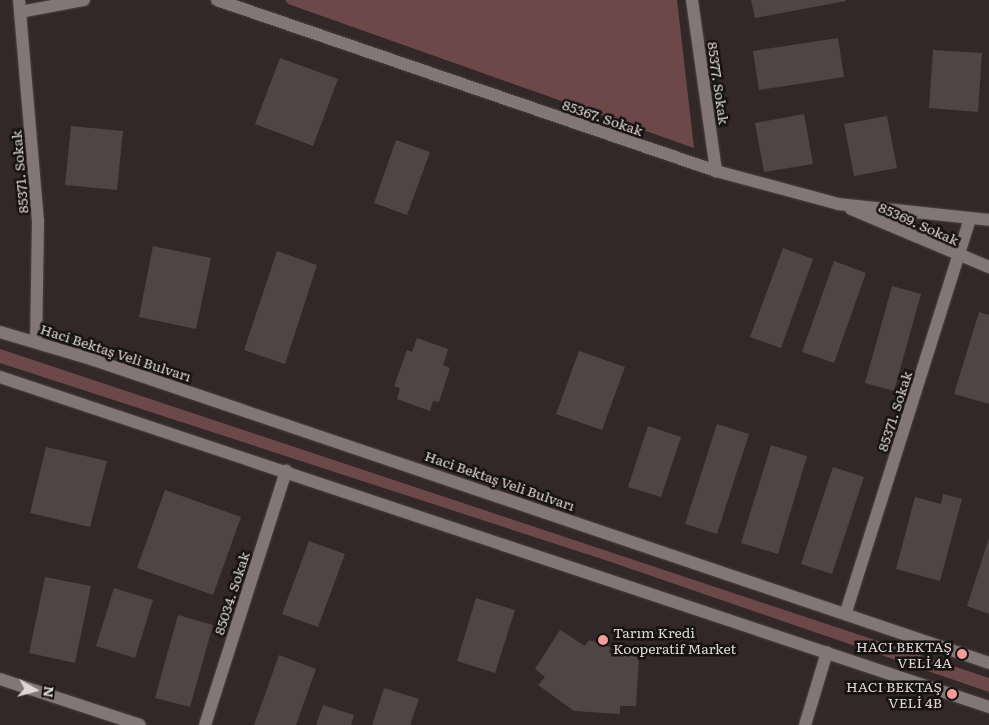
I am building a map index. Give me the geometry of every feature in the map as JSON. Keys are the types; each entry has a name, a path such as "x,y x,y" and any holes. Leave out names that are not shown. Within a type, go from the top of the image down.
{"street":[{"path":"20,6 84,0"},
{"name":"85367. Sokak","path":"218,0 716,171 838,204 989,220"},
{"name":"85377. Sokak","path":"692,0 716,171"},
{"name":"85371. Sokak","path":"20,6 38,221 36,342"},
{"name":"85369. Sokak","path":"838,204 989,267"},
{"name":"85371. Sokak","path":"846,612 970,219"},
{"name":"Haci Bektaş Veli Bulvarı","path":"0,332 36,342 846,612 989,663"},
{"path":"0,377 286,470 989,707"},
{"name":"85034. Sokak","path":"204,725 286,470"},
{"path":"805,725 827,652"},
{"path":"0,679 140,725"}],"shaded area":[{"path":"285,0 677,0 694,148 288,4"},
{"path":"0,349 989,678 989,692 608,561 0,363"}],"building":[{"path":"751,0 846,0 846,1 755,18"},
{"path":"838,38 844,77 759,90 753,51"},
{"path":"933,50 982,53 978,112 929,108"},
{"path":"280,58 338,79 313,146 255,124"},
{"path":"804,114 813,164 764,172 755,123"},
{"path":"887,116 897,168 854,176 844,124"},
{"path":"71,126 123,131 117,190 65,185"},
{"path":"396,140 430,152 407,215 374,203"},
{"path":"153,246 211,258 196,329 139,317"},
{"path":"783,248 813,259 781,348 750,337"},
{"path":"277,251 317,265 285,364 244,350"},
{"path":"834,261 866,273 834,363 802,352"},
{"path":"892,286 921,294 894,391 865,383"},
{"path":"979,312 989,315 989,404 954,394"},
{"path":"417,338 448,349 443,365 450,368 439,402 433,401 430,411 397,399 400,388 394,386 407,350 412,352"},
{"path":"579,351 625,367 602,430 556,414"},
{"path":"717,424 749,434 717,534 685,524"},
{"path":"648,426 681,437 661,497 628,487"},
{"path":"771,445 807,456 778,554 741,543"},
{"path":"46,447 107,461 90,527 30,513"},
{"path":"833,467 864,477 832,574 801,564"},
{"path":"165,490 241,517 213,595 137,568"},
{"path":"943,494 962,499 940,581 896,569 915,497 941,504"},
{"path":"989,538 989,614 967,606"},
{"path":"309,541 345,554 318,627 282,614"},
{"path":"45,577 91,586 75,663 29,653"},
{"path":"114,588 153,600 135,658 96,646"},
{"path":"476,598 515,610 495,673 457,661"},
{"path":"178,615 213,625 190,707 155,698"},
{"path":"560,630 585,646 589,640 610,647 609,653 639,657 636,706 620,706 620,714 574,711 538,685 545,677 535,669"},
{"path":"279,655 316,669 296,725 254,725"},
{"path":"384,688 419,699 410,725 372,725"},
{"path":"323,705 354,715 351,725 316,725"}],"place":[{"name":"Tarım Kredi Kooperatif Market","path":"603,640"},
{"name":"HACI BEKTAŞ VELİ 4A","path":"962,654"},
{"name":"HACI BEKTAŞ VELİ 4B","path":"952,694"}]}
